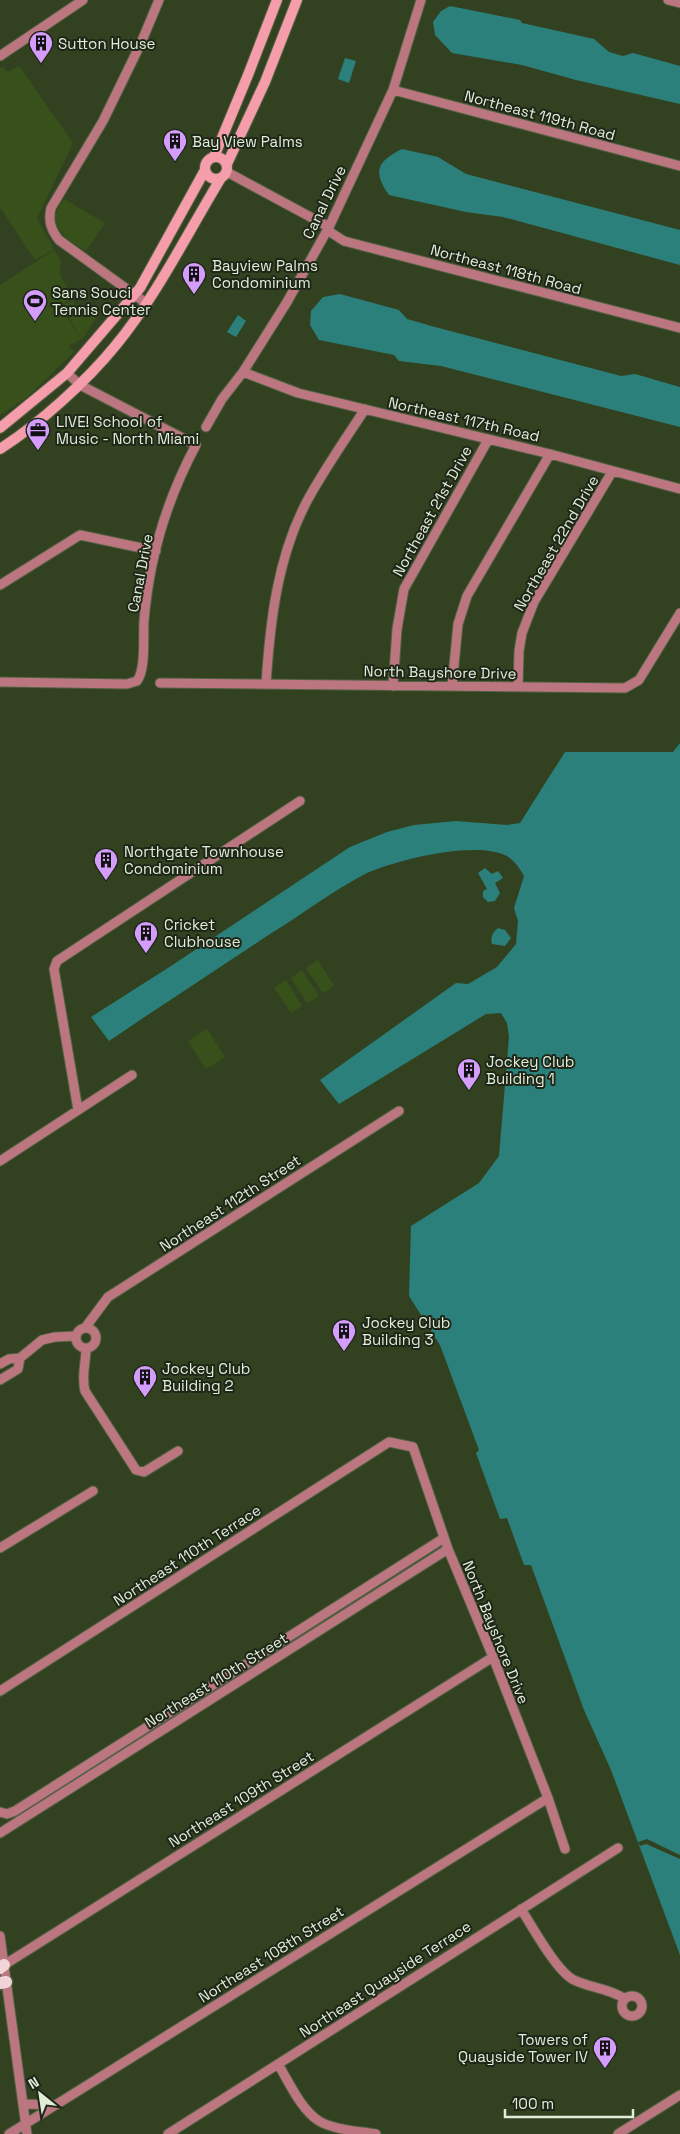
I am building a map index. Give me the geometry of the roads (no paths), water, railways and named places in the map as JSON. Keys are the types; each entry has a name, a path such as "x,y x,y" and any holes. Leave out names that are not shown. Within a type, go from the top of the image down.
{"street":[{"path":"0,56 82,0"},
{"path":"146,303 71,251 55,236 50,224 49,214 103,121 141,43 159,0"},
{"path":"214,157 277,0"},
{"path":"0,449 80,385 116,345 146,303 225,171 265,82 297,0"},
{"name":"Canal Drive","path":"206,427 222,399 243,372 287,302 328,229 393,90 420,0"},
{"path":"668,0 680,3"},
{"name":"Northeast 119th Road","path":"393,90 680,166"},
{"path":"0,428 67,373 140,288 205,170 208,160 214,157 220,158 225,171"},
{"path":"205,170 211,178 225,171"},
{"name":"Northeast 118th Road","path":"225,171 344,240 680,328"},
{"name":"Northeast 117th Road","path":"243,372 298,393 550,454 680,489"},
{"path":"67,373 80,385"},
{"name":"Canal Drive","path":"0,682 126,684 137,681 142,673 144,619 156,551 172,497 196,445 80,385"},
{"path":"266,684 268,645 275,599 287,549 306,503 365,409"},
{"name":"Northeast 21st Drive","path":"393,686 397,629 404,588 488,440"},
{"path":"452,686 458,624 467,596 550,454"},
{"name":"Northeast 22nd Drive","path":"518,687 519,651 522,633 534,602 612,472"},
{"path":"0,585 80,535 156,551"},
{"name":"North Bayshore Drive","path":"160,683 626,688 639,680 680,613"},
{"path":"78,1110 54,969 57,961 300,801"},
{"path":"0,1160 132,1076"},
{"name":"Northeast 112th Street","path":"85,1328 108,1297 399,1111"},
{"path":"85,1328 92,1329 96,1337 92,1346 86,1348 78,1343 76,1336 79,1331 85,1328"},
{"path":"0,1364 9,1359 20,1358 42,1340 76,1336"},
{"path":"86,1348 83,1379 86,1391 136,1470 144,1472 178,1451"},
{"path":"0,1380 18,1369 20,1358"},
{"name":"North Bayshore Drive","path":"388,1442 412,1447 448,1549 493,1656 548,1798 565,1849"},
{"name":"Northeast 110th Terrace","path":"0,1691 388,1442"},
{"path":"0,1548 93,1491"},
{"name":"Northeast 110th Street","path":"0,1812 7,1814 15,1811 444,1538"},
{"name":"Northeast 110th Street","path":"0,1834 448,1549"},
{"name":"Northeast 109th Street","path":"2,1966 493,1656"},
{"name":"Northeast 108th Street","path":"9,2134 548,1798"},
{"name":"Northeast Quayside Terrace","path":"168,2134 618,1848"},
{"path":"520,1909 563,1973 573,1980 618,1994 624,1999"},
{"path":"0,1936 3,1982 27,2134"},
{"path":"278,2064 300,2100 318,2120 328,2125 376,2134"},
{"path":"618,2134 680,2096"},
{"path":"23,2104 56,2105"}],"water":[{"path":"450,6 520,20 522,23 594,39 609,52 623,56 633,53 680,66 680,104 576,80 522,65 452,53 435,35 433,22 441,11"},
{"path":"345,58 356,61 349,83 338,79"},
{"path":"402,149 438,157 466,174 680,230 680,265 503,217 466,212 389,195 379,174 380,168 387,158"},
{"path":"340,294 399,310 407,319 435,327 621,376 635,374 680,387 680,427 441,366 399,361 394,355 319,340 310,325 311,311 323,297"},
{"path":"238,315 246,321 236,337 227,332"},
{"path":"680,743 680,1955 611,1770 584,1710 531,1565 524,1565 507,1518 500,1519 476,1453 479,1450 440,1345 409,1296 411,1226 479,1183 499,1156 509,1037 507,1023 501,1013 486,1014 339,1104 320,1080 456,983 468,984 497,967 516,944 518,921 514,908 524,876 521,871 507,856 476,850 435,854 394,863 363,875 328,896 109,1041 91,1017 350,847 387,832 414,825 456,821 507,825 520,823 565,752 673,752"},
{"path":"485,868 492,874 498,871 503,878 495,883 500,893 495,901 488,902 483,897 483,891 487,889 478,873"},
{"path":"498,928 505,930 511,938 505,946 492,944 492,935"}],"place":[{"name":"Sutton House","path":"41,64"},
{"name":"Bay View Palms","path":"175,162"},
{"name":"Bayview Palms Condominium","path":"194,295"},
{"name":"Sans Souci Tennis Center","path":"35,322"},
{"name":"LIVE! School of Music - North Miami","path":"38,451"},
{"name":"Northgate Townhouse Condominium","path":"106,881"},
{"name":"Cricket Clubhouse","path":"146,954"},
{"name":"Jockey Club Building 1","path":"469,1091"},
{"name":"Jockey Club Building 3","path":"344,1352"},
{"name":"Jockey Club Building 2","path":"145,1398"},
{"name":"Towers of Quayside Tower IV","path":"605,2069"}]}
